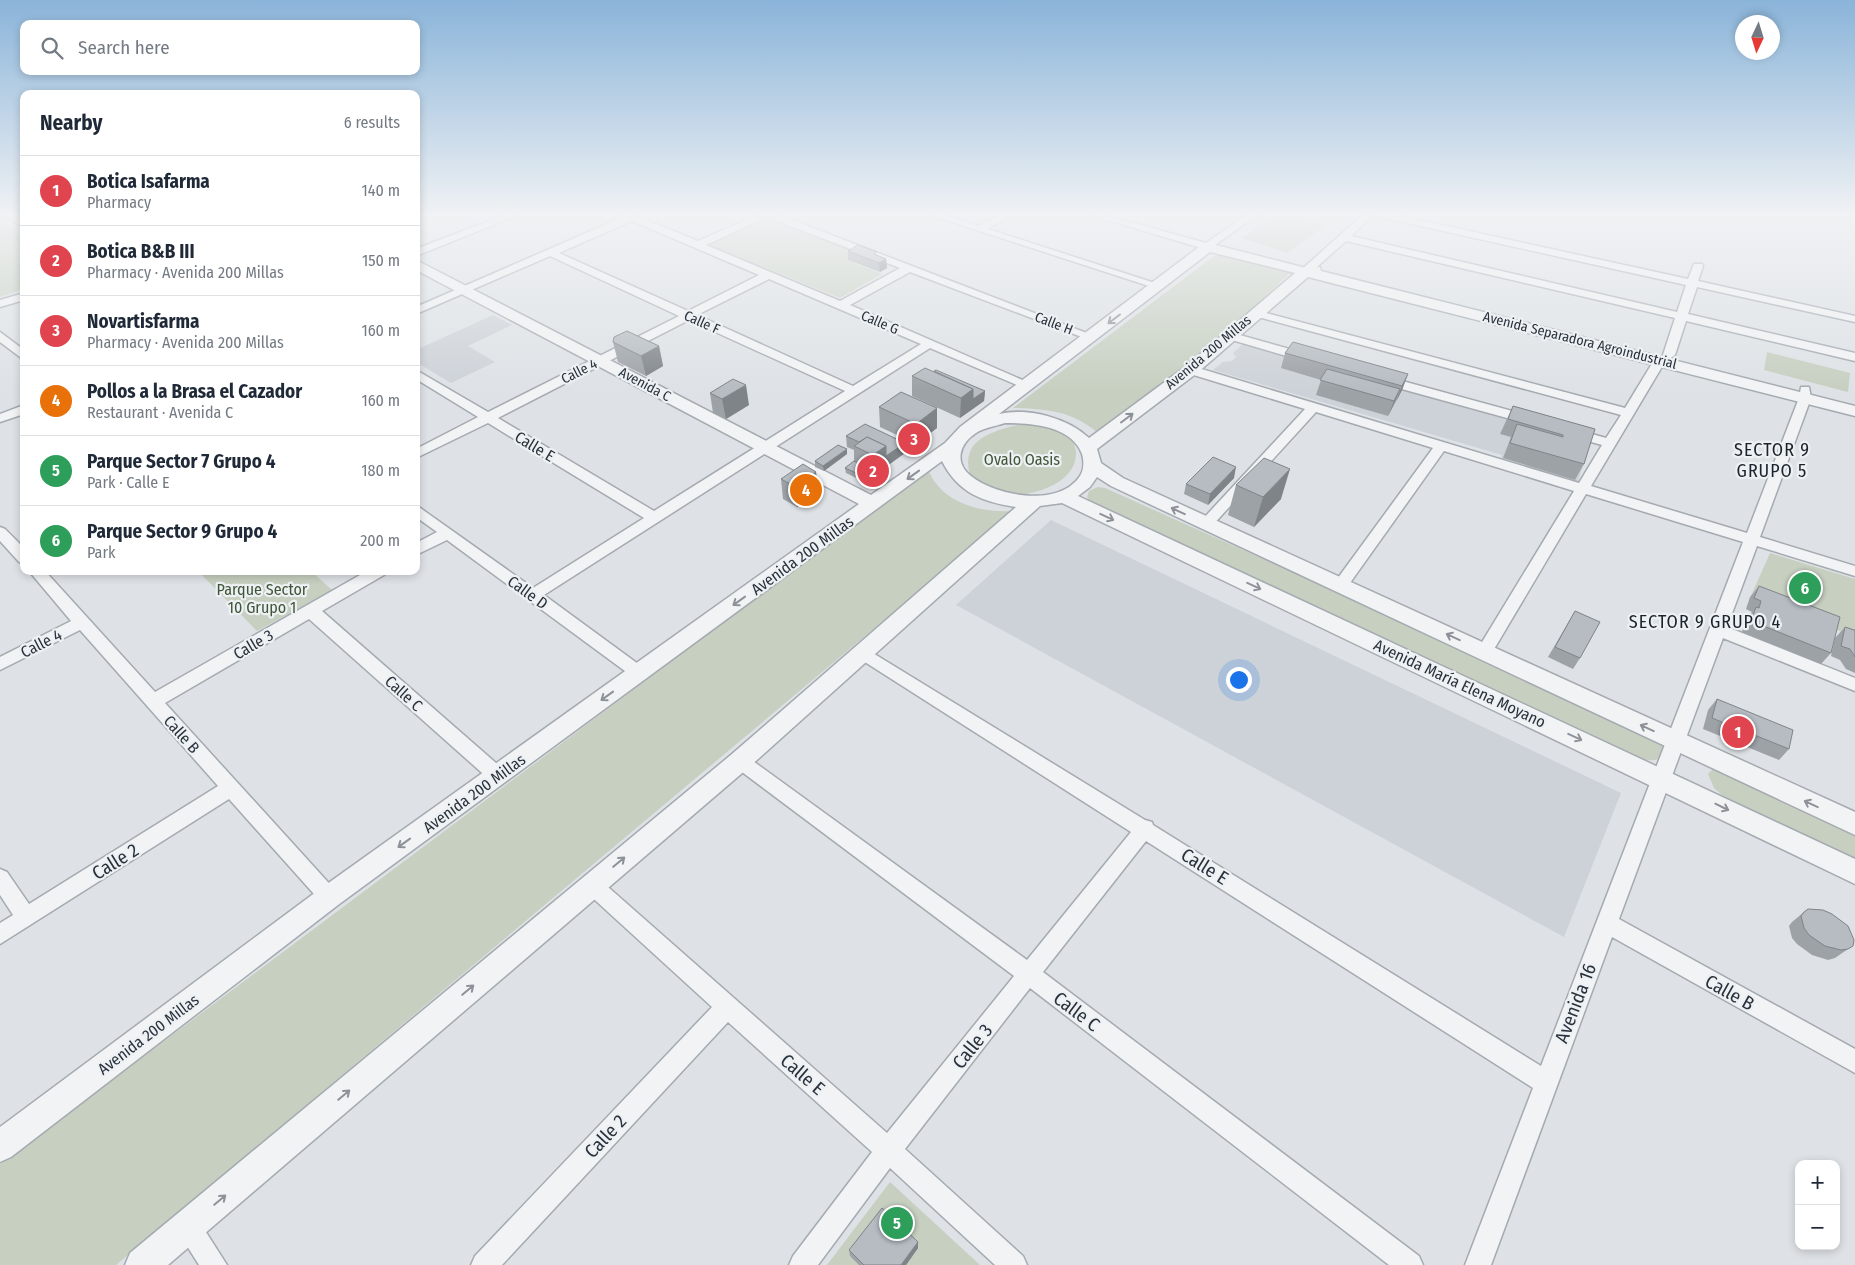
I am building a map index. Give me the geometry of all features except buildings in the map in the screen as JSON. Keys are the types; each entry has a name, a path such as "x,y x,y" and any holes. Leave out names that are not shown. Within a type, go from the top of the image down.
{"street":[{"name":"Avenida C","path":"431,272 873,504"},
{"path":"420,309 507,272"},
{"name":"Calle F","path":"593,272 854,391"},
{"name":"Calle G","path":"761,272 1028,385"},
{"path":"842,305 901,272"},
{"name":"Calle H","path":"923,272 1091,337"},
{"path":"1114,272 1158,286"},
{"name":"Avenida 200 Millas","path":"0,1146 329,897 873,504 1175,272"},
{"name":"Avenida 200 Millas","path":"1090,456 1304,272"},
{"name":"Avenida Separadora Agroindustrial","path":"1304,272 1665,358 1805,394 1855,411"},
{"path":"1496,272 1855,357"},
{"path":"1644,272 1855,319"},
{"path":"1484,652 1628,413 1665,358 1682,316 1696,272"},
{"name":"Calle 4","path":"420,452 768,275"},
{"path":"0,304 20,297"},
{"path":"1255,313 1628,413"},
{"path":"0,336 20,353"},
{"path":"1229,336 1323,363"},
{"path":"533,595 930,343"},
{"path":"1191,370 1855,571"},
{"name":"Calle E","path":"420,376 654,518"},
{"path":"1371,376 1543,424"},
{"name":"Avenida Separadora Agroindustrial","path":"1805,394 1855,402"},
{"name":"Avenida 16","path":"1478,1265 1545,1082 1752,540 1805,394"},
{"path":"1206,524 1313,407"},
{"path":"0,418 20,410"},
{"path":"1090,456 1084,483 1063,496 1033,502 1001,500 973,489 955,474 951,464 959,439 989,421 1003,418 1032,418 1046,421 1071,432 1090,456 1117,482 1855,824"},
{"path":"1562,430 1610,443"},
{"path":"1340,586 1441,446"},
{"name":"Avenida María Elena Moyano","path":"1063,496 1661,778 1855,872"},
{"path":"142,1265 740,761 1033,502"},
{"name":"Calle D","path":"420,513 639,673"},
{"path":"0,532 20,554"},
{"path":"420,548 447,532"},
{"name":"Calle B","path":"40,575 329,897"},
{"name":"Calle 3","path":"153,702 372,575"},
{"name":"Calle C","path":"311,610 497,775"},
{"name":"Calle 4","path":"0,664 82,622"},
{"path":"1718,630 1855,685"},
{"name":"Calle E","path":"863,652 1145,828 1545,1082"},
{"name":"Calle C","path":"740,761 1030,975 1410,1265"},
{"name":"Calle 2","path":"0,934 231,788"},
{"name":"Calle 3","path":"802,1265 889,1149 1030,975 1145,828"},
{"path":"0,878 26,917"},
{"name":"Calle E","path":"592,885 889,1149 1014,1265"},
{"name":"Calle B","path":"1606,923 1855,1062"},
{"name":"Calle 2","path":"484,1265 727,1007"},
{"path":"188,1227 214,1265"}],"shaded area":[{"path":"493,315 512,325 468,346 495,362 451,383 420,364 420,348"},
{"path":"1243,344 1589,442 1578,482 1501,458 1502,455 1213,370 1223,362 1232,361 1236,357 1233,353"},
{"path":"1051,520 1621,793 1564,937 956,605"}],"green space":[{"path":"0,272 20,272 20,290 0,297"},
{"path":"776,272 877,272 882,274 840,298"},
{"path":"1193,272 1290,273 1255,306 1101,436 1071,416 1037,409 1013,408"},
{"path":"1767,352 1850,373 1848,392 1764,370"},
{"name":"Ovalo Oasis","path":"1017,425 1050,427 1070,438 1076,453 1072,469 1053,485 1038,491 1013,496 999,494 972,481 969,457 977,442 994,432"},
{"path":"928,469 934,481 952,498 975,508 1014,511 116,1265 0,1265 0,1164"},
{"path":"1098,487 1105,488 1406,623 1663,744 1666,750 1658,759 1645,760 1090,502 1087,497 1089,491"},
{"path":"1770,553 1855,579 1855,637 1751,596"},
{"name":"Parque Sector 10 Grupo 1","path":"202,575 315,575 332,590 257,631"},
{"path":"1721,769 1855,831 1855,860 1723,796 1714,788 1708,774 1712,770"},
{"path":"890,1182 980,1265 827,1265"}],"place":[{"name":"Novartisfarma","path":"914,439"},
{"name":"Botica B&B III","path":"873,471"},
{"name":"Pollos a la Brasa el Cazador","path":"806,490"},
{"name":"Parque Sector 9 Grupo 4","path":"1805,588"},
{"name":"Botica Isafarma","path":"1738,732"},
{"name":"Parque Sector 7 Grupo 4","path":"897,1223"}],"district":[{"name":"SECTOR 9 GRUPO 5","path":"1772,460"},
{"name":"SECTOR 9 GRUPO 4","path":"1705,622"}]}
